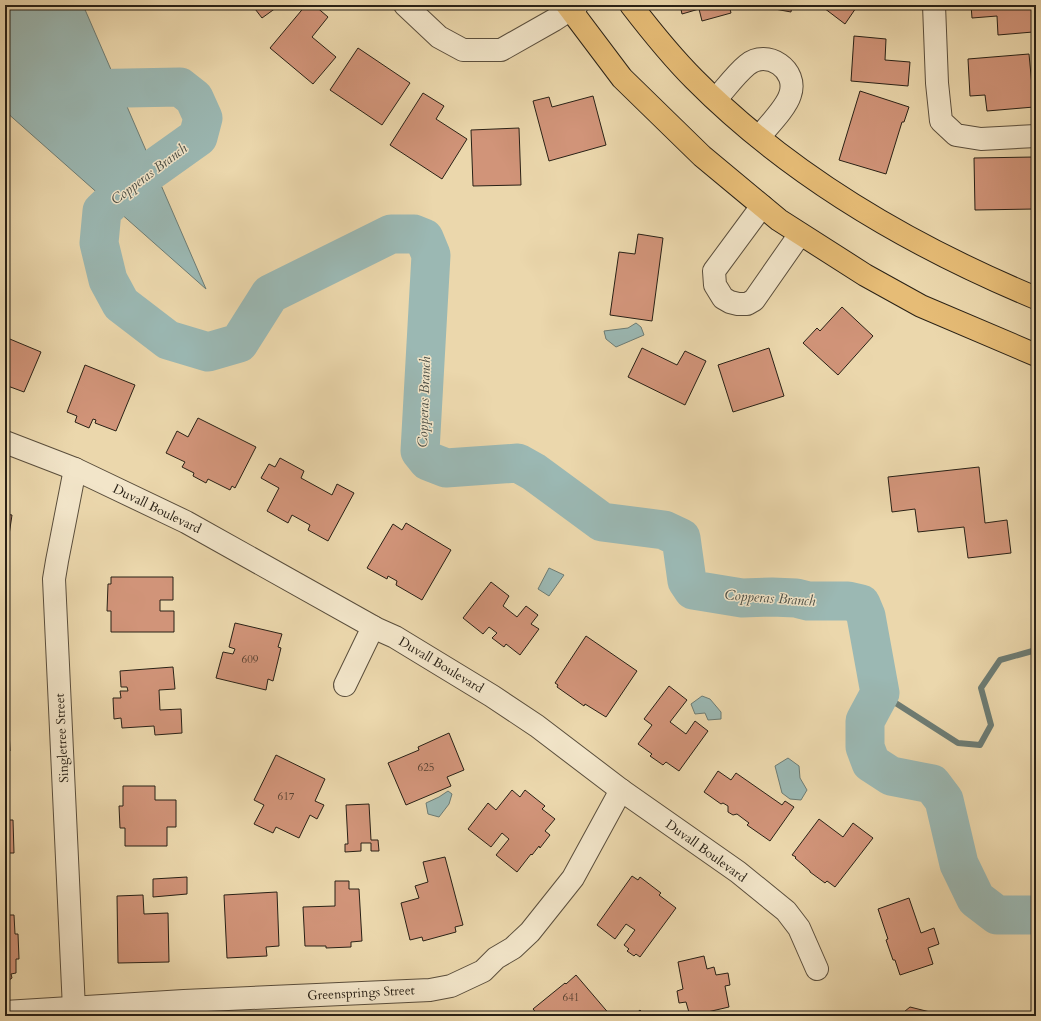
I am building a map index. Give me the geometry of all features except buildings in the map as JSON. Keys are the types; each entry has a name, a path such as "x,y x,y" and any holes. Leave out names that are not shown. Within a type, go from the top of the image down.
{"main road":[{"path":"631,5 662,45 694,79 771,148 818,181 876,218 935,252 1036,298"},
{"path":"571,7 622,78 702,156 779,220 865,275 921,306 1036,355"}],"street":[{"path":"405,5 439,37 463,50 501,50 571,7"},
{"path":"934,5 937,83 941,121 956,135 981,139 1036,136"},
{"path":"716,99 747,65 764,59 772,60 780,64 786,70 790,78 792,86 790,95 759,137"},
{"path":"762,206 714,270 715,285 723,298 738,304 747,304 754,300 800,234"},
{"name":"Duvall Boulevard","path":"5,442 75,469 186,522 373,627 395,637 492,696 537,726 621,790 738,872 786,911 799,928 817,969"},
{"name":"Singletree Street","path":"74,1009 54,579 56,561 75,469"},
{"path":"344,685 373,627"},
{"name":"Greensprings Street","path":"5,1012 74,1009 184,1001 430,990 452,986 483,971 496,958 513,948 530,932 573,878 621,790"}],"water":[{"path":"5,5 83,5 206,289 5,111"},
{"path":"636,323 641,327 644,335 616,347 606,339 604,331 628,328"},
{"path":"549,568 564,575 549,596 538,589"},
{"path":"702,696 710,699 721,712 721,719 708,720 705,713 695,714 691,704"},
{"path":"788,758 799,766 800,778 807,790 801,800 790,799 782,793 775,766"},
{"path":"448,791 452,794 449,804 439,817 428,814 426,803"}],"waterway":[{"name":"Copperas Branch","path":"5,83 23,90 180,87 194,98 203,118 198,137 125,189 102,211 99,243 108,280 121,304 168,340 208,352 239,343 270,294 391,234 414,234 424,238 431,255 420,451 428,461 446,468 518,463 534,472 602,522 664,530 681,538 687,581 693,590 742,598 796,598 808,601 848,601 861,604 866,616 880,693 865,721 865,747 871,763 891,776 932,784 944,800 959,864 976,899 997,915 1036,915"},
{"path":"880,693 958,743 980,745 991,725 981,688 1000,660 1036,650"}]}
